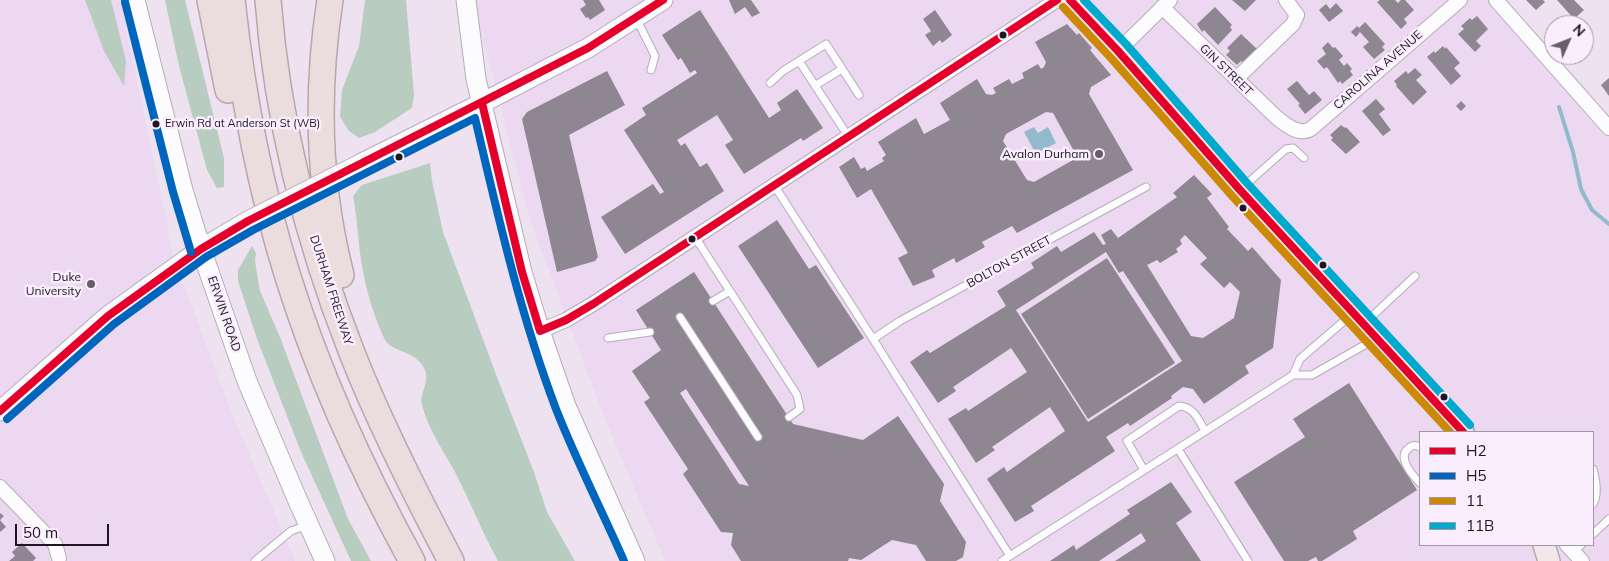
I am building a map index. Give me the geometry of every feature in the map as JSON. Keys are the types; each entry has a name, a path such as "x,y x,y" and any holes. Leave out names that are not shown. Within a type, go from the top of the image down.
{"highway":[{"path":"210,0 232,108 258,205 343,423 366,474 412,561"},
{"path":"232,0 239,62 257,154 267,202 288,278"},
{"name":"DURHAM FREEWAY","path":"268,0 286,130 309,222 328,286 352,353 395,451 451,561"},
{"path":"330,0 324,55 322,121 323,166 329,222 347,299 363,355 389,427 395,451"}],"main road":[{"name":"ERWIN ROAD","path":"135,0 183,190 201,249 247,381 325,561"},
{"path":"466,0 476,79 522,272 566,406 635,561"},
{"path":"0,411 108,316 201,249 248,221 588,48 663,0"},
{"path":"1070,0 1118,51 1240,190 1462,431"},
{"path":"1544,546 1549,561"}],"street":[{"path":"540,331 573,316 1057,0"},
{"path":"1236,79 1293,24 1297,15 1286,0"},
{"name":"CAROLINA AVENUE","path":"1293,129 1303,132 1308,131 1460,0"},
{"path":"1496,0 1609,128"},
{"path":"1118,51 1166,3"},
{"name":"GIN STREET","path":"1166,3 1177,19 1207,52 1276,117 1293,129"},
{"path":"0,487 55,544 59,560"}],"lane":[{"path":"636,18 655,56 651,70"},
{"path":"770,83 783,71 826,44 859,96"},
{"path":"800,61 848,136"},
{"path":"816,85 842,69"},
{"path":"1240,190 1286,149 1293,148 1304,158"},
{"path":"774,185 1010,556"},
{"name":"BOLTON STREET","path":"873,339 900,321 1146,187"},
{"path":"695,237 797,395 800,409 789,417"},
{"path":"1002,561 1293,375 1312,374 1415,276"},
{"path":"713,302 730,291"},
{"path":"680,317 758,437"},
{"path":"1293,375 1300,359 1365,325"},
{"path":"608,338 650,332"},
{"path":"1144,470 1127,441 1179,406 1192,410 1205,431"},
{"path":"1419,446 1416,445 1410,447 1405,451 1404,457 1407,467 1419,481"},
{"path":"1178,448 1248,561"},
{"path":"1594,473 1596,482 1594,502"},
{"path":"1594,533 1609,519"},
{"path":"255,561 291,531 308,525"}],"shaded area":[{"name":"Duke University","path":"0,0 120,0 177,271 189,298 230,409 295,561 0,561"},
{"path":"473,0 1497,0 1544,54 1544,65 1554,65 1609,128 1609,561 665,561 603,414 530,220"}],"green space":[{"path":"85,0 111,0 126,61 124,86 104,51"},
{"path":"165,0 185,0 224,158 224,187 217,188 207,170 179,66"},
{"path":"365,0 406,0 414,95 412,108 375,132 359,138 349,131 340,117 342,90 359,46"},
{"path":"430,163 443,232 534,472 547,512 575,561 498,561 425,414 422,405 422,396 426,383 424,368 416,358 388,344 375,315 361,262 353,196 362,185"},
{"path":"252,246 256,253 255,261 260,291 280,337 348,519 371,561 351,561 301,452 257,339 238,281 238,270"}],"water":[{"path":"1034,127 1038,133 1048,127 1056,143 1036,154 1024,132"}],"building":[{"path":"583,0 599,0 605,10 590,20 588,17 586,18 580,9 586,5"},
{"path":"729,0 751,0 760,13 752,17 745,7 735,14"},
{"path":"1232,0 1256,0 1245,11"},
{"path":"1380,0 1395,0 1398,3 1401,0 1405,0 1414,10 1404,19 1407,23 1401,29 1377,2"},
{"path":"1526,0 1543,0 1545,2 1536,10"},
{"path":"1557,0 1574,0 1584,10 1578,15 1570,15"},
{"path":"1336,3 1343,11 1329,22 1319,10 1326,4 1330,9"},
{"path":"1215,7 1232,25 1230,27 1232,30 1218,45 1204,30 1202,32 1197,24"},
{"path":"700,10 769,118 781,110 777,103 797,89 823,128 803,141 801,138 744,174 725,145 733,140 717,115 677,140 681,146 685,143 700,167 707,163 724,191 625,254 601,217 653,184 660,194 664,192 624,130 646,115 642,108 697,73 695,70 690,73 681,58 678,60 662,35"},
{"path":"935,10 952,35 942,43 940,40 933,46 925,35 931,31 923,19"},
{"path":"1477,16 1488,29 1476,41 1481,46 1475,52 1458,34 1464,29 1461,26 1470,18 1472,20"},
{"path":"1365,22 1385,44 1382,47 1385,50 1374,59 1363,47 1369,42 1360,32 1356,37 1351,32"},
{"name":"Avalon Durham","path":"1067,24 1077,35 1079,33 1092,48 1090,50 1111,75 1091,87 1089,94 1133,170 1017,233 1012,226 982,242 985,247 956,263 954,258 932,270 935,277 913,286 898,258 908,253 871,189 857,198 839,167 854,157 861,169 865,167 867,171 884,161 882,158 886,155 878,142 916,118 924,134 950,120 940,103 977,79 986,94 992,95 996,93 993,88 1009,79 1012,84 1024,78 1022,73 1038,64 1041,69 1046,62 1035,42","holes":["1046,112 1053,113 1075,153 1073,160 1034,182 1027,180 1003,141 1006,134"]},
{"path":"1241,34 1258,50 1244,64 1241,61 1237,65 1226,55 1230,51 1227,48"},
{"path":"1328,42 1343,56 1339,60 1344,66 1347,63 1352,69 1350,71 1353,75 1342,84 1340,81 1338,83 1327,67 1324,69 1317,61 1326,54 1322,48"},
{"path":"1443,46 1460,63 1454,68 1461,76 1451,85 1427,57"},
{"path":"1415,68 1422,75 1416,80 1427,92 1413,105 1396,86 1394,81 1406,71 1408,74"},
{"path":"607,71 625,105 569,135 598,257 595,261 557,272 522,119 527,112"},
{"path":"1609,78 1609,96 1601,85"},
{"path":"1297,81 1309,95 1314,91 1322,100 1305,114 1298,105 1300,104 1287,89"},
{"path":"1376,99 1385,109 1379,114 1391,130 1383,136 1362,111"},
{"path":"1461,101 1466,106 1461,111 1456,106"},
{"path":"1341,125 1346,127 1360,142 1346,154 1331,140 1333,138 1330,135"},
{"path":"1194,175 1212,194 1207,198 1229,227 1227,229 1248,251 1252,247 1281,280 1273,348 1245,366 1249,373 1204,404 1193,389 1183,387 1171,396 1172,398 1130,426 1128,423 1106,437 1115,451 1031,506 1034,511 1015,522 987,479 1004,467 1007,472 1065,431 1050,407 992,447 995,450 976,463 948,419 966,408 968,411 1027,372 1011,348 953,387 956,391 938,403 910,362 927,350 930,353 1006,306 997,291 1034,268 1031,263 1057,246 1061,252 1094,232 1103,245 1106,244 1101,235 1111,229 1118,238 1177,197 1173,193","holes":["1185,235 1207,258 1200,264 1224,288 1230,282 1240,292 1234,318 1203,338 1191,336 1147,265 1157,260 1160,263 1178,252 1176,249 1182,244 1180,240","1106,252 1119,273 1123,271 1182,361 1088,422 1016,310"]},
{"path":"777,220 809,269 816,265 864,338 818,368 738,246"},
{"path":"1107,258 1175,363 1088,419 1021,314"},
{"path":"694,272 793,424 863,440 898,416 944,484 940,501 966,542 963,557 956,561 926,561 916,545 892,540 861,560 849,558 848,561 741,561 731,545 733,533 721,532 683,474 688,469 644,402 650,398 632,371 661,350 636,310","holes":["686,389 749,486 739,484 680,393"]},
{"path":"1349,383 1417,490 1353,531 1357,539 1322,561 1318,561 1316,557 1308,561 1284,561 1234,482 1305,437 1293,419"},
{"path":"1171,482 1192,512 1176,523 1201,561 1115,561 1146,541 1141,533 1099,561 1050,561 1074,545 1076,550 1130,514 1127,510"},
{"path":"0,520 6,527 0,532"},
{"path":"22,543 36,558 33,561 9,561 15,556 12,552"}],"waterway":[{"path":"1559,107 1573,152 1581,189 1592,210 1609,224"}],"transit line":[{"name":"H2","path":"0,411 108,316 201,249 248,221 588,48 663,0"},
{"name":"H2","path":"482,103 522,272 540,331 566,320 593,304 1057,0"},
{"name":"H2","path":"1070,0 1118,51 1240,190 1462,431"},
{"name":"11B","path":"1084,0 1126,44 1247,183 1470,425"},
{"name":"H5","path":"125,2 173,192 191,252"},
{"name":"11","path":"1063,7 1111,58 1233,197 1449,431"},
{"name":"H5","path":"7,419 114,324 206,257 253,230 475,118 511,265 543,373 572,447 624,561"}],"place":[{"name":"Erwin Rd at Anderson St (WB)","path":"156,124"},
{"name":"Avalon Durham","path":"1099,154"},
{"name":"Duke University","path":"91,284"}]}
